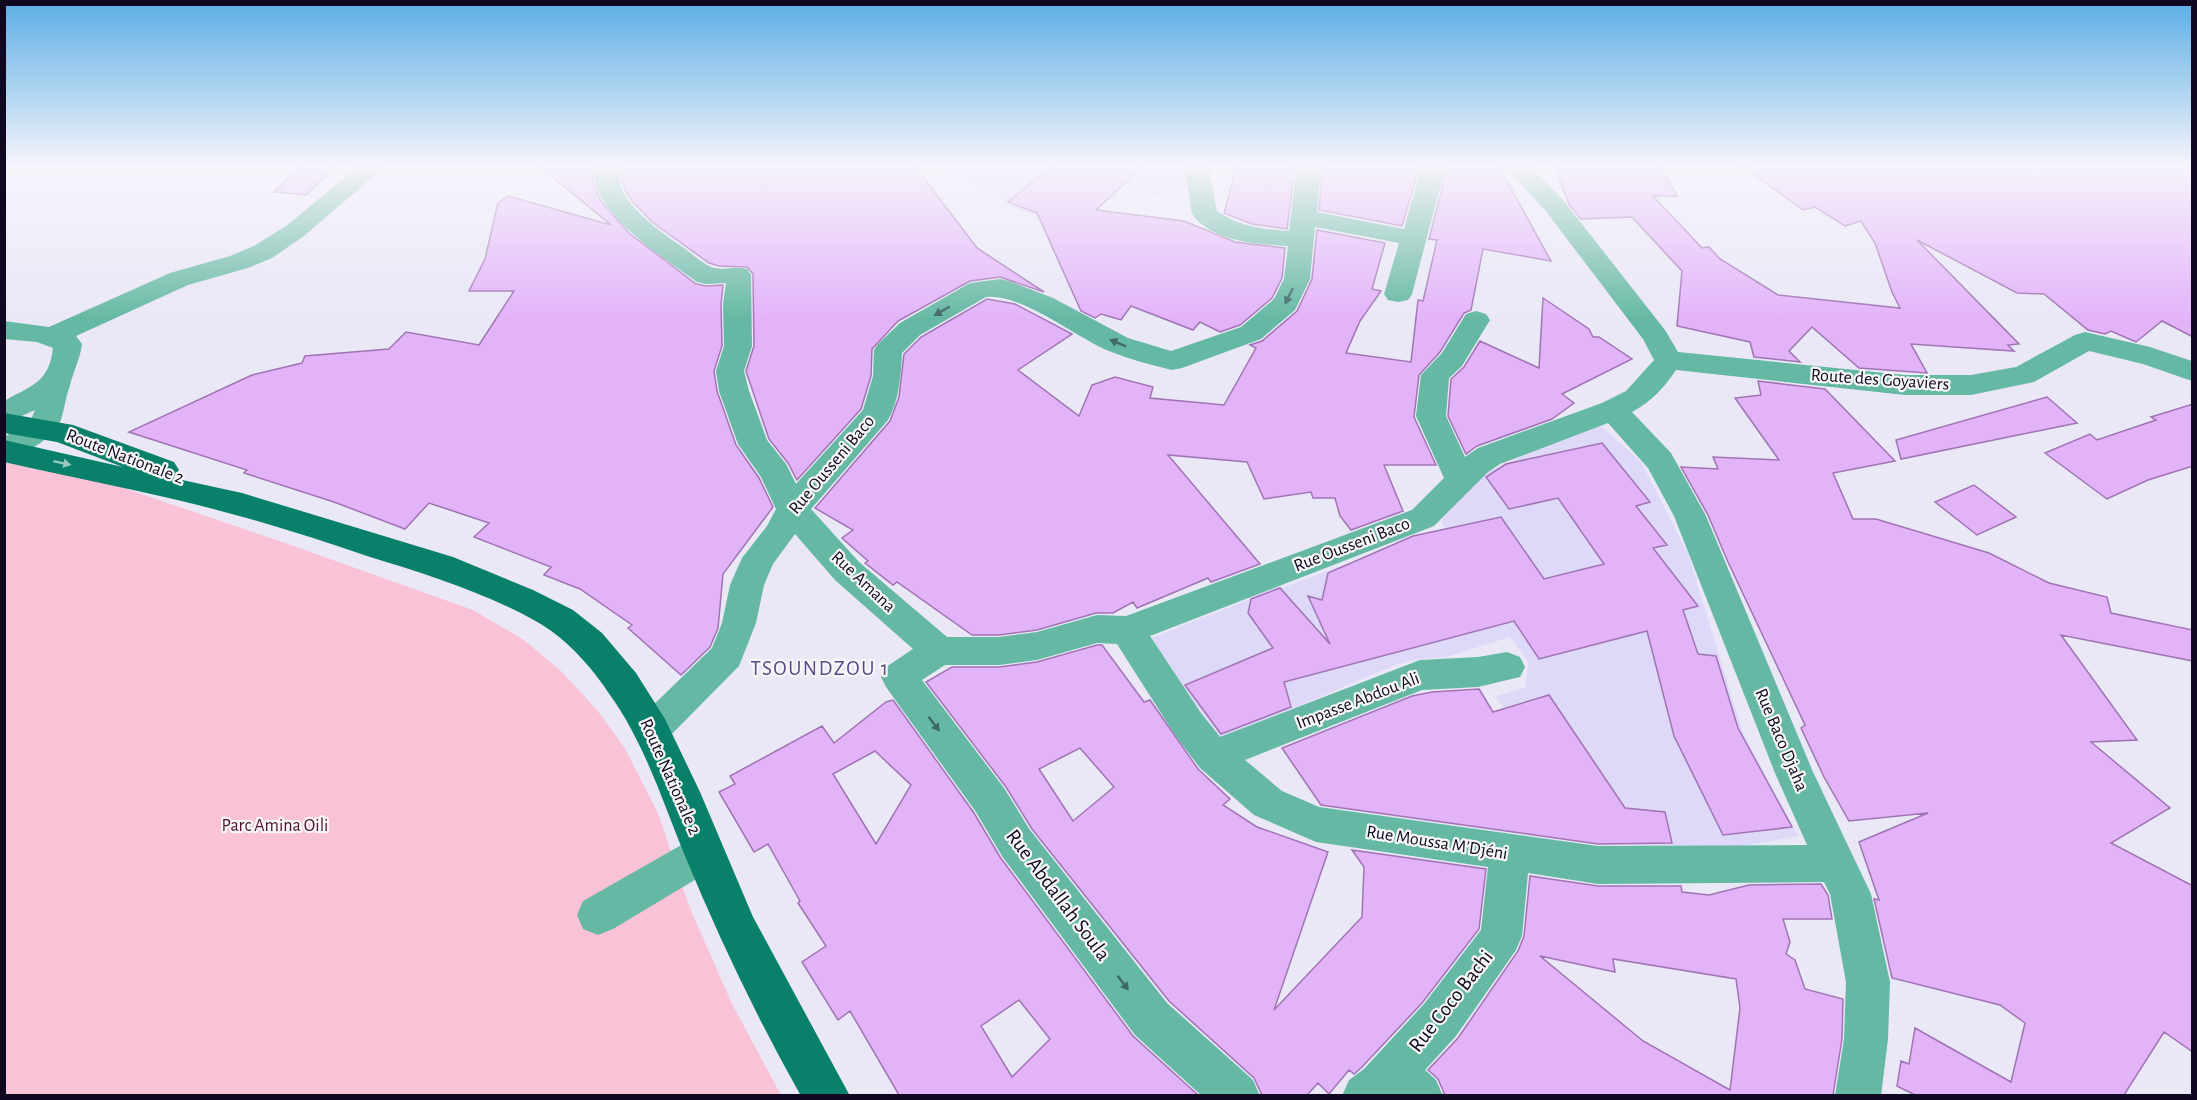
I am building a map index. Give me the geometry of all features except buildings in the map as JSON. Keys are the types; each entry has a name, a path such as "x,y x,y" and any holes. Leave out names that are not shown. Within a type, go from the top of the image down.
{"main road":[{"name":"Route Nationale 2","path":"4,423 63,432 242,505"},
{"name":"Route Nationale 2","path":"5,451 242,505 441,566 521,598 561,620 590,644 623,684 652,730 681,792 704,853 738,931 794,1040 827,1095"}],"street":[{"path":"53,336 180,279 239,262 263,252 313,216"},
{"name":"Rue Amana","path":"629,216 645,232 706,276 738,275 741,283 737,303 740,328 737,358 730,371 734,392 753,444 775,472 792,509 847,571 939,651"},
{"path":"1208,216 1219,225 1239,234 1301,228 1413,238"},
{"name":"Rue Ousseni Baco","path":"652,730 726,656 739,623 747,585 759,558 779,534 792,509 877,413 887,376 888,350 910,329 980,289 1000,287 1043,304 1118,344 1172,361 1251,333 1285,304 1297,279 1302,216"},
{"path":"1398,294 1419,216"},
{"path":"1563,216 1655,336 1668,360"},
{"path":"1461,482 1431,416 1435,375 1452,359 1476,320"},
{"path":"4,330 35,332 53,336 68,344 66,360 54,385 49,412 42,428 5,451"},
{"name":"Route des Goyaviers","path":"1668,360 1905,385 1971,386 2024,375 2085,342 2136,352 2171,362 2193,372"},
{"name":"Rue Ousseni Baco","path":"939,651 999,651 1037,646 1097,629 1127,630 1423,518 1477,464 1489,456 1613,410 1636,398 1655,379 1668,360"},
{"path":"4,414 54,385"},
{"name":"Rue Baco Djaha","path":"1613,410 1660,461 1690,516 1794,773 1850,894 1868,982 1866,1039 1858,1095"},
{"name":"Rue Moussa M’Djéni","path":"1127,630 1188,724 1213,756 1268,803 1317,824 1510,854 1598,865 1836,863"},
{"name":"Rue Abdallah Soula","path":"939,651 899,677 990,800 1016,843 1151,1019 1237,1095"},
{"name":"Impasse Abdou Ali","path":"1213,756 1420,675 1478,672 1507,667"},
{"path":"598,915 704,853"},
{"name":"Rue Coco Bachi","path":"1392,1087 1501,936 1510,854"}],"shaded area":[{"path":"1038,216 1070,216 1061,224"},
{"path":"1598,423 1641,462 1688,554 1743,733 1798,836 1709,852 1586,840 1496,696 1525,688 1529,662 1510,637 1446,657 1418,659 1395,665 1221,739 1149,639 1248,600 1250,595 1273,586 1282,588 1348,563 1372,569 1449,535 1441,521 1481,475 1479,472 1496,468"}],"green space":[{"name":"Parc Amina Oili","path":"5,462 109,483 285,543 473,610 524,640 562,672 597,710 624,747 658,813 689,906 732,1004 781,1095 5,1096"}],"district":[{"name":"TSOUNDZOU 1","path":"820,668"}]}
